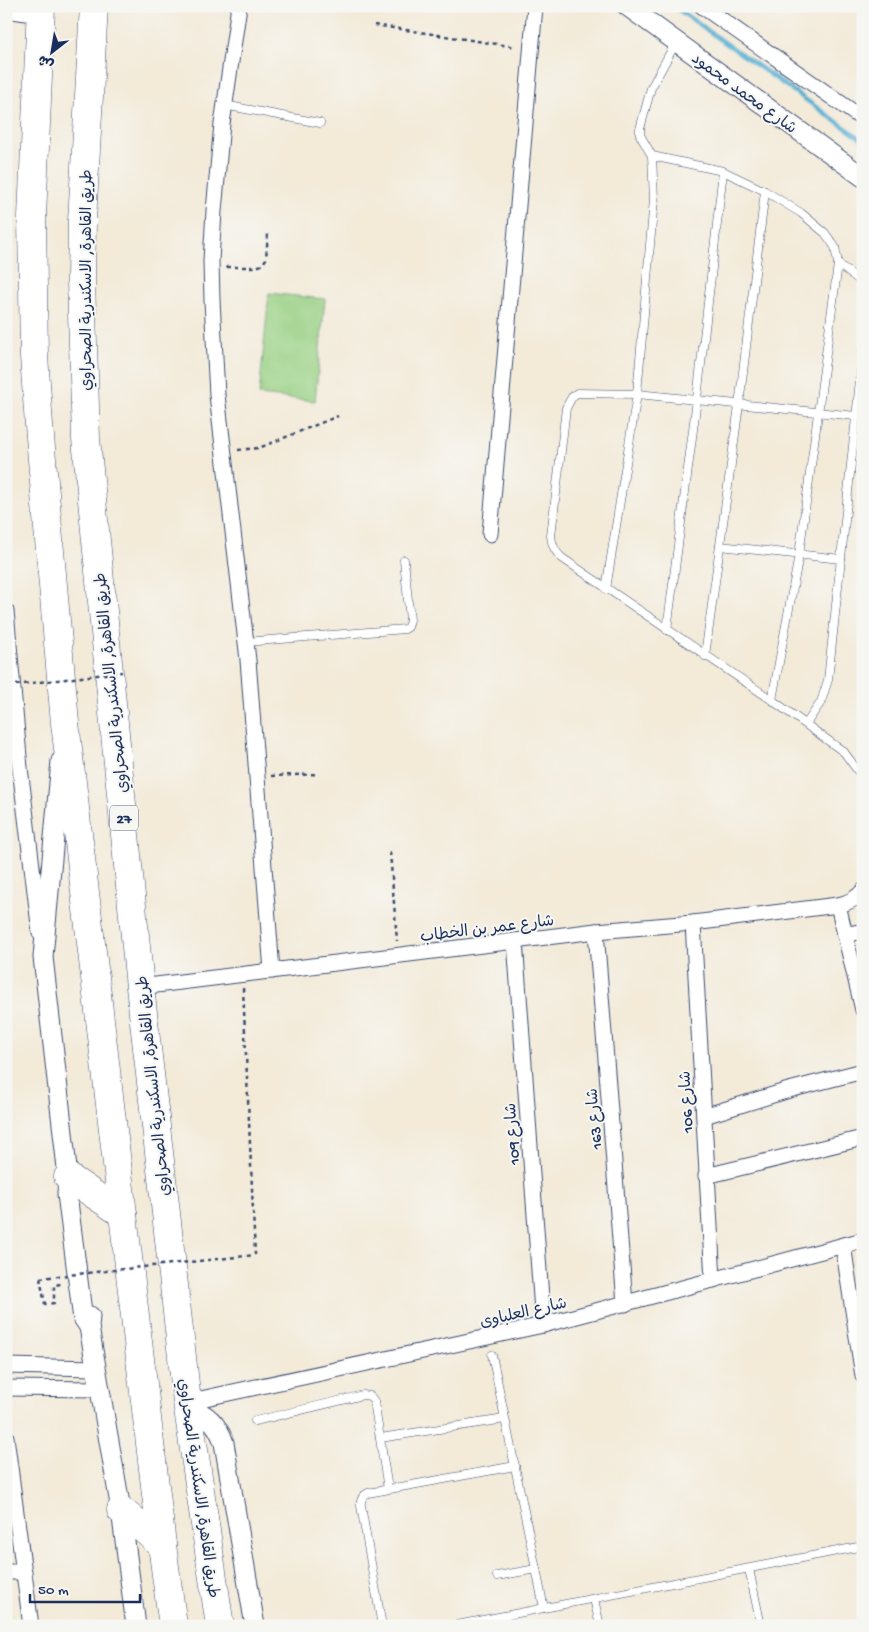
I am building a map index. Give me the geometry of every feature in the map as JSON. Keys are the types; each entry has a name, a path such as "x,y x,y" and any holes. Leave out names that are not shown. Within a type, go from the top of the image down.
{"highway":[{"name":"طريق القاهرة, الاسكندرية الصحراوي","path":"94,6 82,221 81,281 87,449 140,987 188,1405 220,1626"},
{"path":"40,11 32,217 34,356 39,425 65,723 173,1626"},
{"path":"68,1178 123,1214"},
{"path":"121,1510 162,1545"}],"street":[{"path":"239,6 224,105 214,211 212,267 213,335 217,395 246,642 272,971"},
{"path":"490,534 535,6"},
{"name":"شارع محمد محمود","path":"627,6 863,177"},
{"path":"702,6 863,119"},
{"path":"6,10 40,11"},
{"path":"7,621 13,768 43,957 68,1178 75,1192 90,1312 89,1327 121,1510 136,1626"},
{"path":"43,957 65,723"},
{"name":"شارع عمر بن الخطاب","path":"140,987 515,941 693,923 844,904 857,898 863,892"},
{"path":"838,904 863,1010"},
{"name":"شارع 106","path":"693,923 713,1280"},
{"path":"845,935 863,931"},
{"name":"شارع 163","path":"596,932 625,1304"},
{"name":"شارع 109","path":"515,941 542,1325"},
{"path":"704,1116 789,1090 863,1072"},
{"path":"706,1176 863,1138"},
{"name":"شارع العلباوى","path":"188,1405 542,1325 863,1240"},
{"path":"843,1245 858,1312 863,1376"},
{"path":"6,1366 95,1368"},
{"path":"6,1388 99,1388"},
{"path":"188,1405 211,1420 217,1427 224,1443 255,1626"},
{"path":"6,1437 11,1511 24,1572 31,1626"},
{"path":"6,1572 24,1572"}],"lane":[{"path":"606,589 637,394 654,200 652,156 640,135 641,121 651,88 676,42"},
{"path":"224,105 320,123"},
{"path":"652,156 723,171 765,191 802,213 825,233 835,247 838,264 799,555 772,700"},
{"path":"667,630 697,399 723,171"},
{"path":"705,656 765,191"},
{"path":"838,264 863,283"},
{"path":"806,724 820,702 828,680 863,352"},
{"path":"856,416 637,394 578,394 572,397 566,408 551,536 556,554 806,724 844,752 863,778"},
{"path":"720,546 841,559"},
{"path":"246,642 405,629 410,624 410,620 404,560"},
{"path":"492,1355 544,1608"},
{"path":"256,1421 366,1394 370,1396 374,1401 388,1489"},
{"path":"380,1438 506,1419"},
{"path":"382,1626 360,1502 364,1495 515,1466"},
{"path":"452,1626 863,1546"},
{"path":"497,1576 536,1569"},
{"path":"749,1569 760,1626"},
{"path":"594,1599 600,1626"}],"path":[{"path":"374,25 532,49"},
{"path":"212,267 255,267 262,265 266,259 268,232"},
{"path":"224,450 259,448 338,416"},
{"path":"16,685 122,672"},
{"path":"257,777 318,774"},
{"path":"390,852 399,955"},
{"path":"54,1289 54,1303 45,1304 40,1278 255,1255 242,974"}],"green space":[{"path":"269,293 325,299 315,401 259,395"}],"waterway":[{"path":"673,6 863,140"}]}
